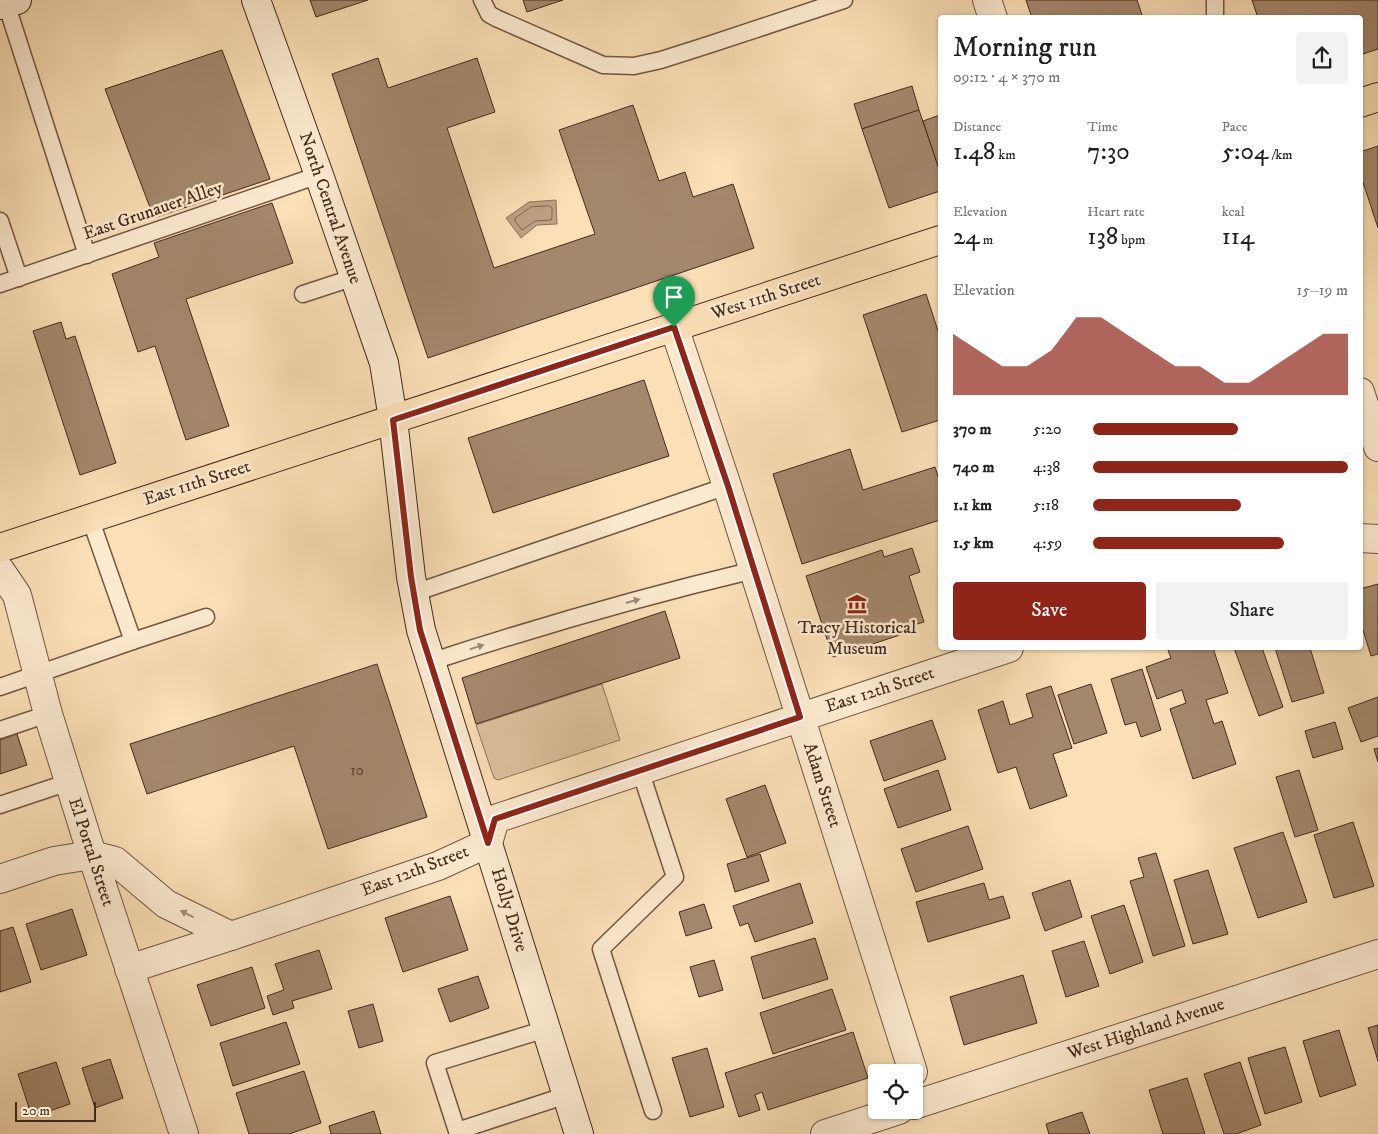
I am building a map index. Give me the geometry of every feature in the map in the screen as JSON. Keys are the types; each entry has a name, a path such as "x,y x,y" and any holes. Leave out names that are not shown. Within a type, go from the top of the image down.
{"main road":[{"path":"1363,102 1378,97"},
{"name":"West 11th Street","path":"393,420 938,241"},
{"name":"East 11th Street","path":"0,548 393,420"}],"street":[{"name":"North Central Avenue","path":"256,0 384,363 393,420"},
{"path":"987,0 992,15"},
{"name":"Adam Street","path":"674,327 728,486 910,1064"},
{"path":"1363,401 1378,447"},
{"name":"Holly Drive","path":"393,420 420,630 580,1134"},
{"path":"1363,538 1378,539"},
{"name":"El Portal Street","path":"0,570 17,594 48,714 69,782 184,1134"},
{"name":"East 12th Street","path":"129,969 438,866 488,843 495,819 1003,650"},
{"path":"0,879 54,861 92,855 115,861 166,904 231,936"},
{"name":"West Highland Avenue","path":"923,1102 1378,954"},
{"name":"West Highland Avenue","path":"825,1134 872,1119"}],"lane":[{"path":"482,0 488,14 603,65 634,66 661,60 844,0"},
{"path":"1215,0 1215,15"},
{"path":"8,3 87,255"},
{"name":"East Grunauer Alley","path":"0,284 319,175"},
{"path":"0,221 19,278"},
{"path":"303,294 355,277"},
{"path":"414,593 728,486"},
{"path":"90,518 133,642"},
{"path":"430,662 535,628 754,570"},
{"path":"0,687 206,617"},
{"path":"0,730 48,714"},
{"path":"640,770 675,877 600,949 652,1111"},
{"path":"0,805 69,782"},
{"path":"546,1029 435,1063 457,1132 567,1095"}],"shaded area":[{"path":"602,684 620,740 498,780 494,778 476,725"}],"water":[{"path":"556,200 557,224 537,225 521,238 506,218 529,202"}],"building":[{"path":"310,0 368,0 316,17"},
{"path":"523,0 563,0 527,12"},
{"path":"1026,0 1137,0 1142,15 1031,15"},
{"path":"1252,0 1378,0 1378,49 1363,54 1363,15 1257,15"},
{"path":"222,50 270,179 154,218 105,89"},
{"path":"378,58 388,88 477,58 495,112 447,128 494,268 595,234 559,130 633,105 659,181 685,172 693,197 733,184 754,248 428,358 332,74"},
{"path":"912,86 919,110 862,129 854,104"},
{"path":"919,110 938,166 938,192 889,208 862,129"},
{"path":"938,116 938,166 923,121"},
{"path":"1378,146 1378,228 1363,182 1363,151"},
{"path":"272,203 293,263 186,299 229,426 186,440 155,346 138,352 112,274 159,257 154,243"},
{"path":"926,294 938,331 938,421 902,432 863,315"},
{"path":"61,322 66,339 75,336 116,463 80,475 33,331"},
{"path":"644,380 669,456 493,513 468,438"},
{"path":"850,449 863,490 935,467 938,476 938,521 802,564 773,474"},
{"path":"912,548 920,572 909,576 924,622 907,627 909,632 833,657 806,576 882,550 884,557"},
{"path":"1378,584 1378,654 1371,656 1363,630 1363,588"},
{"path":"665,611 680,658 476,724 462,678"},
{"path":"1168,650 1214,650 1228,693 1206,700 1214,724 1222,721 1236,764 1193,779 1170,709 1186,703 1182,690 1157,699 1146,667 1171,658"},
{"path":"1235,650 1263,650 1283,707 1259,716"},
{"path":"1276,650 1311,650 1324,693 1292,702"},
{"path":"377,664 427,817 328,849 294,746 147,794 130,744"},
{"path":"1142,669 1161,730 1141,737 1136,722 1125,725 1111,679"},
{"path":"1091,684 1107,733 1074,744 1058,695"},
{"path":"1051,686 1072,748 1053,754 1067,796 1030,809 1016,767 998,773 978,710 1003,701 1010,725 1033,717 1026,694"},
{"path":"1378,697 1378,736 1361,742 1348,708"},
{"path":"932,720 946,759 884,781 870,741"},
{"path":"1335,722 1343,749 1313,758 1305,731"},
{"path":"17,734 27,765 0,774 0,740"},
{"path":"1378,748 1378,762 1374,749"},
{"path":"938,770 951,810 898,828 884,789"},
{"path":"1299,770 1318,830 1295,837 1276,777"},
{"path":"765,785 786,843 747,857 726,799"},
{"path":"1353,822 1374,886 1334,898 1314,835"},
{"path":"968,826 983,869 916,892 901,849"},
{"path":"1283,832 1307,902 1258,918 1234,848"},
{"path":"1156,853 1185,946 1153,956 1130,881 1144,877 1138,858"},
{"path":"760,854 769,881 735,892 727,864"},
{"path":"1208,870 1228,934 1193,944 1174,880"},
{"path":"1070,880 1082,917 1045,931 1032,893"},
{"path":"800,883 813,923 755,942 748,923 740,926 733,906"},
{"path":"984,883 989,900 1003,896 1010,918 928,942 916,902"},
{"path":"450,896 468,950 403,972 385,918"},
{"path":"704,904 712,928 686,936 679,912"},
{"path":"1124,905 1143,962 1110,974 1091,916"},
{"path":"72,909 87,955 41,970 26,924"},
{"path":"13,927 31,982 0,992 0,931"},
{"path":"815,938 828,979 763,999 751,957"},
{"path":"1084,941 1099,986 1066,997 1052,951"},
{"path":"319,950 332,989 292,1001 294,1008 273,1015 267,996 284,990 275,964"},
{"path":"714,960 723,990 699,997 690,967"},
{"path":"252,967 265,1008 211,1026 197,985"},
{"path":"1023,975 1037,1023 964,1045 950,997"},
{"path":"478,976 489,1008 450,1022 438,989"},
{"path":"832,989 846,1030 773,1054 760,1013"},
{"path":"373,1004 383,1041 359,1048 348,1011"},
{"path":"286,1022 300,1064 233,1086 220,1043"},
{"path":"1378,1025 1378,1061 1368,1028"},
{"path":"1339,1030 1356,1085 1320,1097 1303,1041"},
{"path":"853,1032 868,1078 768,1110 762,1092 755,1095 760,1110 739,1117 725,1073"},
{"path":"1285,1047 1302,1102 1265,1114 1248,1058"},
{"path":"707,1048 724,1107 690,1117 672,1058"},
{"path":"110,1059 123,1098 95,1108 82,1068"},
{"path":"56,1062 70,1104 32,1117 18,1074"},
{"path":"1240,1062 1261,1125 1236,1134 1224,1134 1204,1074"},
{"path":"304,1071 321,1123 289,1134 249,1134 236,1093"},
{"path":"1187,1078 1205,1134 1163,1134 1149,1090"},
{"path":"374,1111 381,1134 331,1134 329,1126"},
{"path":"1082,1112 1090,1134 1049,1134 1046,1124"}],"place":[{"name":"Tracy Historical Museum","path":"857,604"}],"route":[{"path":"674,327 728,486 800,717 495,819 488,843 420,630 411,577 393,420 674,327"}]}
